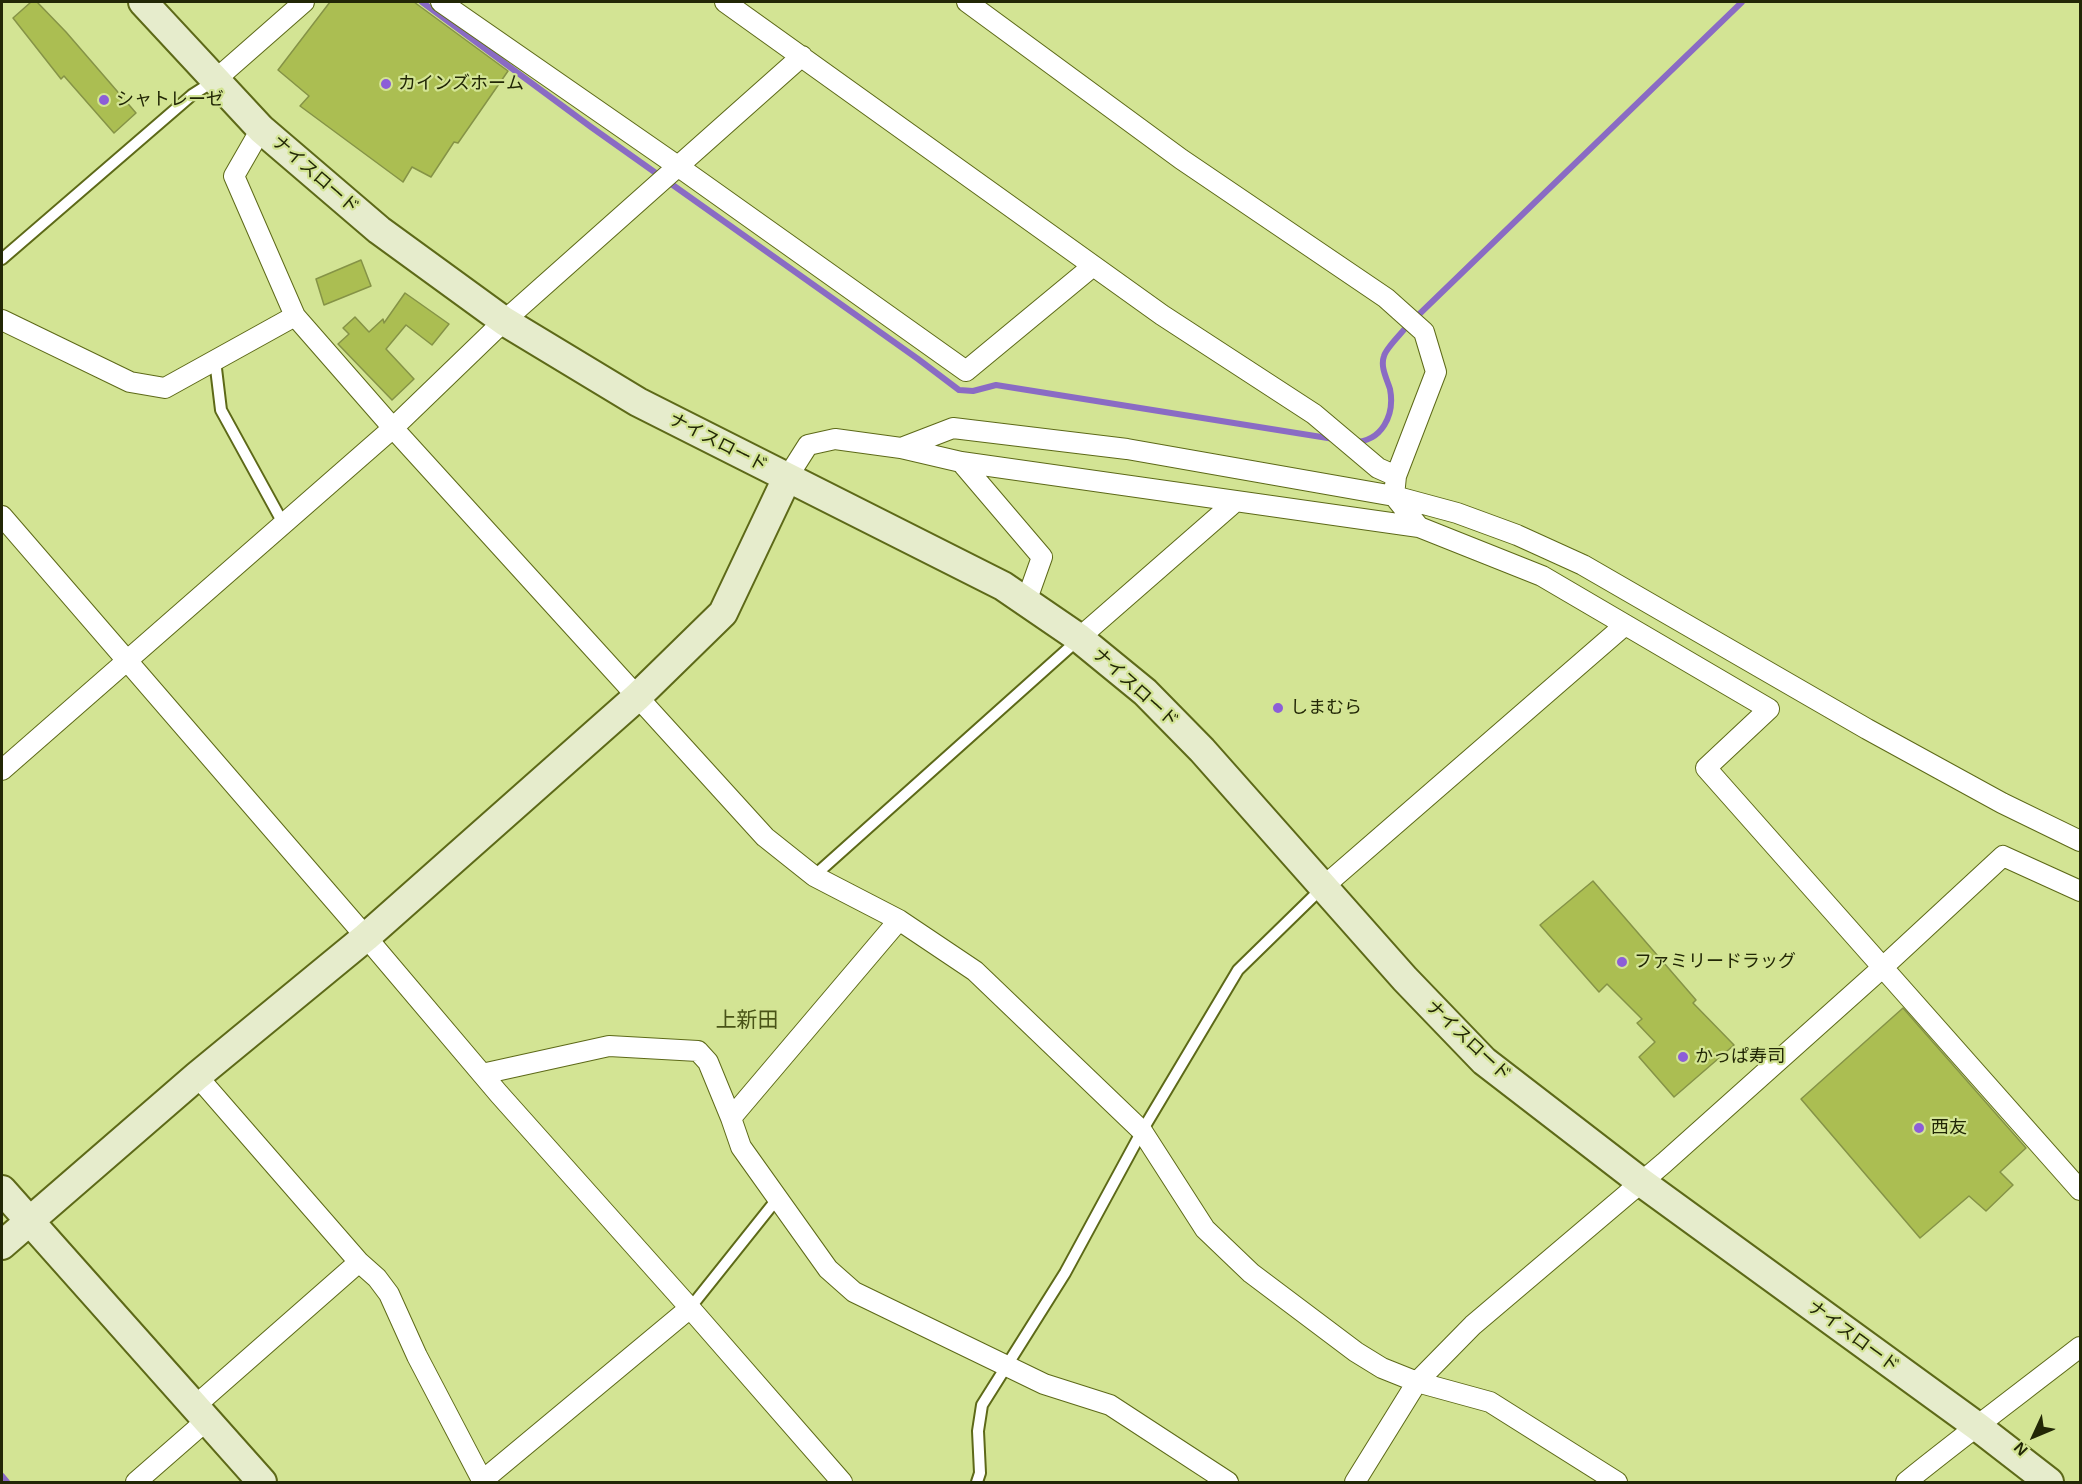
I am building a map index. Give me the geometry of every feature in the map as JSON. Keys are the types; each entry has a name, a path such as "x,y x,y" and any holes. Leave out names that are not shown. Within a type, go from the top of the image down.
{"street":[{"name":"ナイスロード","path":"143,2 261,129 379,230 504,321 638,402 1003,586 1079,638 1153,700 1202,750 1404,979 1484,1061 1641,1182 1978,1427 2049,1482"},
{"path":"214,81 304,2"},
{"path":"441,2 679,167 966,371 1094,266"},
{"path":"725,2 1162,315 1314,414 1378,468 1396,476"},
{"path":"967,2 1181,159 1386,298 1424,332 1436,372 1396,476 1394,496 1419,527"},
{"path":"2,770 393,428 504,321 802,56"},
{"path":"261,129 234,176 295,316 393,428 765,837 814,876 899,920 975,971 1142,1131 1205,1229 1251,1273 1356,1352 1382,1368 1418,1382 1490,1402 1617,1482"},
{"path":"2,320 130,382 165,388 295,316"},
{"path":"901,448 953,428 1127,449 1394,496 1457,513 1497,527 1582,565 1867,729 2001,803 2080,841"},
{"path":"2,1245 197,1076 366,937 637,697 723,613 788,478 808,445 835,439 901,448 961,462 1419,527 1542,576 1769,709 1706,768 2080,1190"},
{"path":"961,462 1042,557 1026,602"},
{"path":"1079,638 1236,501"},
{"path":"2,516 482,1074 842,1482"},
{"path":"1323,887 1625,625"},
{"path":"1355,1482 1418,1382 1473,1325 1641,1182 1882,968 2003,856 2080,891"},
{"path":"731,1118 899,920"},
{"path":"482,1074 609,1046 698,1051 708,1062 741,1147 828,1269 854,1292 1044,1384 1110,1405 1228,1482"},
{"path":"197,1076 359,1262 389,1293 417,1356 483,1482 690,1308"},
{"path":"2,1190 262,1482"},
{"path":"135,1482 201,1413 359,1262"},
{"path":"1906,1482 2080,1347"}],"lane":[{"path":"2,259 192,95 214,81"},
{"path":"215,360 221,410 283,523"},
{"path":"814,876 1079,638"},
{"path":"977,1482 980,1473 978,1431 982,1405 1065,1273 1142,1131 1238,970 1323,887"},
{"path":"690,1308 777,1199"}],"building":[{"path":"31,2 37,2 66,32 136,113 114,133 64,76 61,79 13,18"},
{"path":"330,2 414,2 508,71 458,143 454,142 431,177 412,167 403,182 300,106 309,96 278,70"},
{"path":"361,260 371,286 324,305 316,279"},
{"path":"405,293 449,324 432,345 406,325 386,349 414,379 392,400 338,344 349,334 343,328 355,317 369,332 383,319 384,323"},
{"path":"1593,881 1696,1000 1693,1003 1734,1045 1674,1097 1639,1057 1655,1042 1637,1023 1642,1019 1607,984 1599,992 1540,925"},
{"path":"1903,1008 2026,1148 2000,1172 2013,1185 1986,1211 1969,1196 1920,1238 1801,1099"}],"waterway":[{"path":"422,2 591,127 959,390 973,391 996,385 1334,439"},
{"path":"1353,442 1372,437 1379,432 1388,417 1391,399 1383,369 1383,360 1385,353 1407,326 1742,2"},
{"path":"2,1476 7,1482"}],"place":[{"name":"カインズホーム","path":"386,84"},
{"name":"シャトレーゼ","path":"104,100"},
{"name":"しまむら","path":"1278,708"},
{"name":"ファミリードラッグ","path":"1622,962"},
{"name":"かっぱ寿司","path":"1683,1057"},
{"name":"西友","path":"1919,1128"}],"district":[{"name":"上新田","path":"747,1021"}]}
